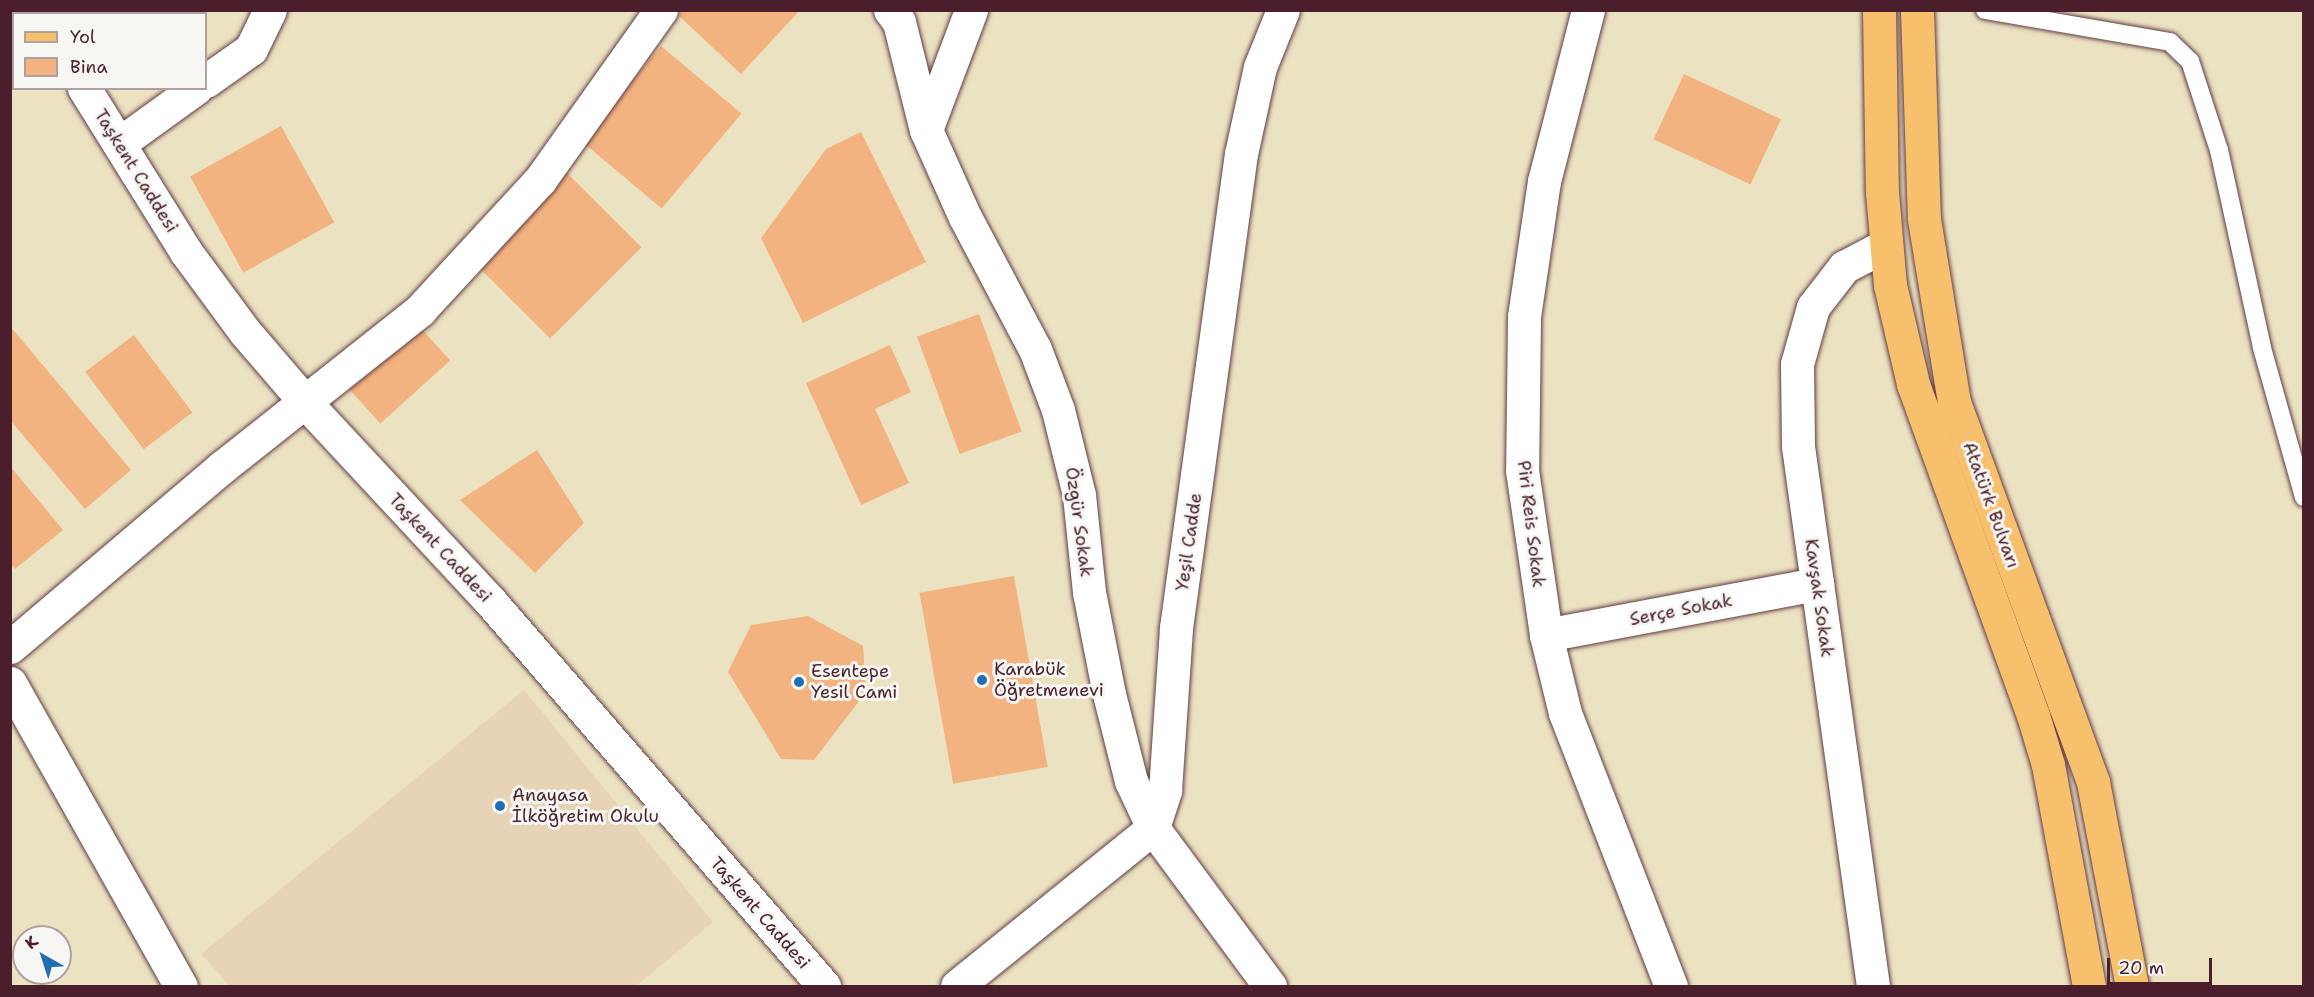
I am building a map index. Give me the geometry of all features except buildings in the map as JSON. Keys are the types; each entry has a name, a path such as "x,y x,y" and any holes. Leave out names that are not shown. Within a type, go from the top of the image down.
{"main road":[{"name":"Atatürk Bulvarı","path":"1879,10 1886,245 1890,285 1913,384 2033,715 2048,765 2089,987"},
{"name":"Atatürk Bulvarı","path":"1917,10 1924,219 1954,402 2093,782 2132,987"}],"street":[{"path":"207,80 251,48 270,10"},
{"path":"10,647 221,468 420,310 540,180 662,10"},
{"name":"Özgür Sokak","path":"890,10 899,22 926,130 965,217 1035,350 1058,410 1079,495 1089,592 1109,694 1131,781 1153,828 1270,987"},
{"path":"926,130 971,10"},
{"name":"Yeşil Cadde","path":"1153,828 1165,790 1176,628 1240,154 1260,68 1283,10"},
{"name":"Piri Reis Sokak","path":"1588,10 1544,181 1524,316 1522,471 1546,635 1565,713 1671,987"},
{"name":"Taşkent Caddesi","path":"85,90 186,252 305,402 490,601 824,987"},
{"path":"120,143 193,90"},
{"name":"Kavşak Sokak","path":"1873,987 1798,446 1797,364 1813,307 1844,267 1886,245"},
{"name":"Serçe Sokak","path":"1546,635 1817,584"},
{"path":"10,683 181,987"},
{"path":"957,987 1153,828"}],"lane":[{"path":"1985,10 2170,42 2190,61 2218,150 2262,348 2304,497"}],"shaded area":[{"name":"Anayasa İlköğretim Okulu","path":"524,690 713,922 636,986 230,986 201,954"}],"place":[{"name":"Karabük Öğretmenevi","path":"982,680"},
{"name":"Esentepe Yesil Cami","path":"799,682"},
{"name":"Anayasa İlköğretim Okulu","path":"500,806"}]}
